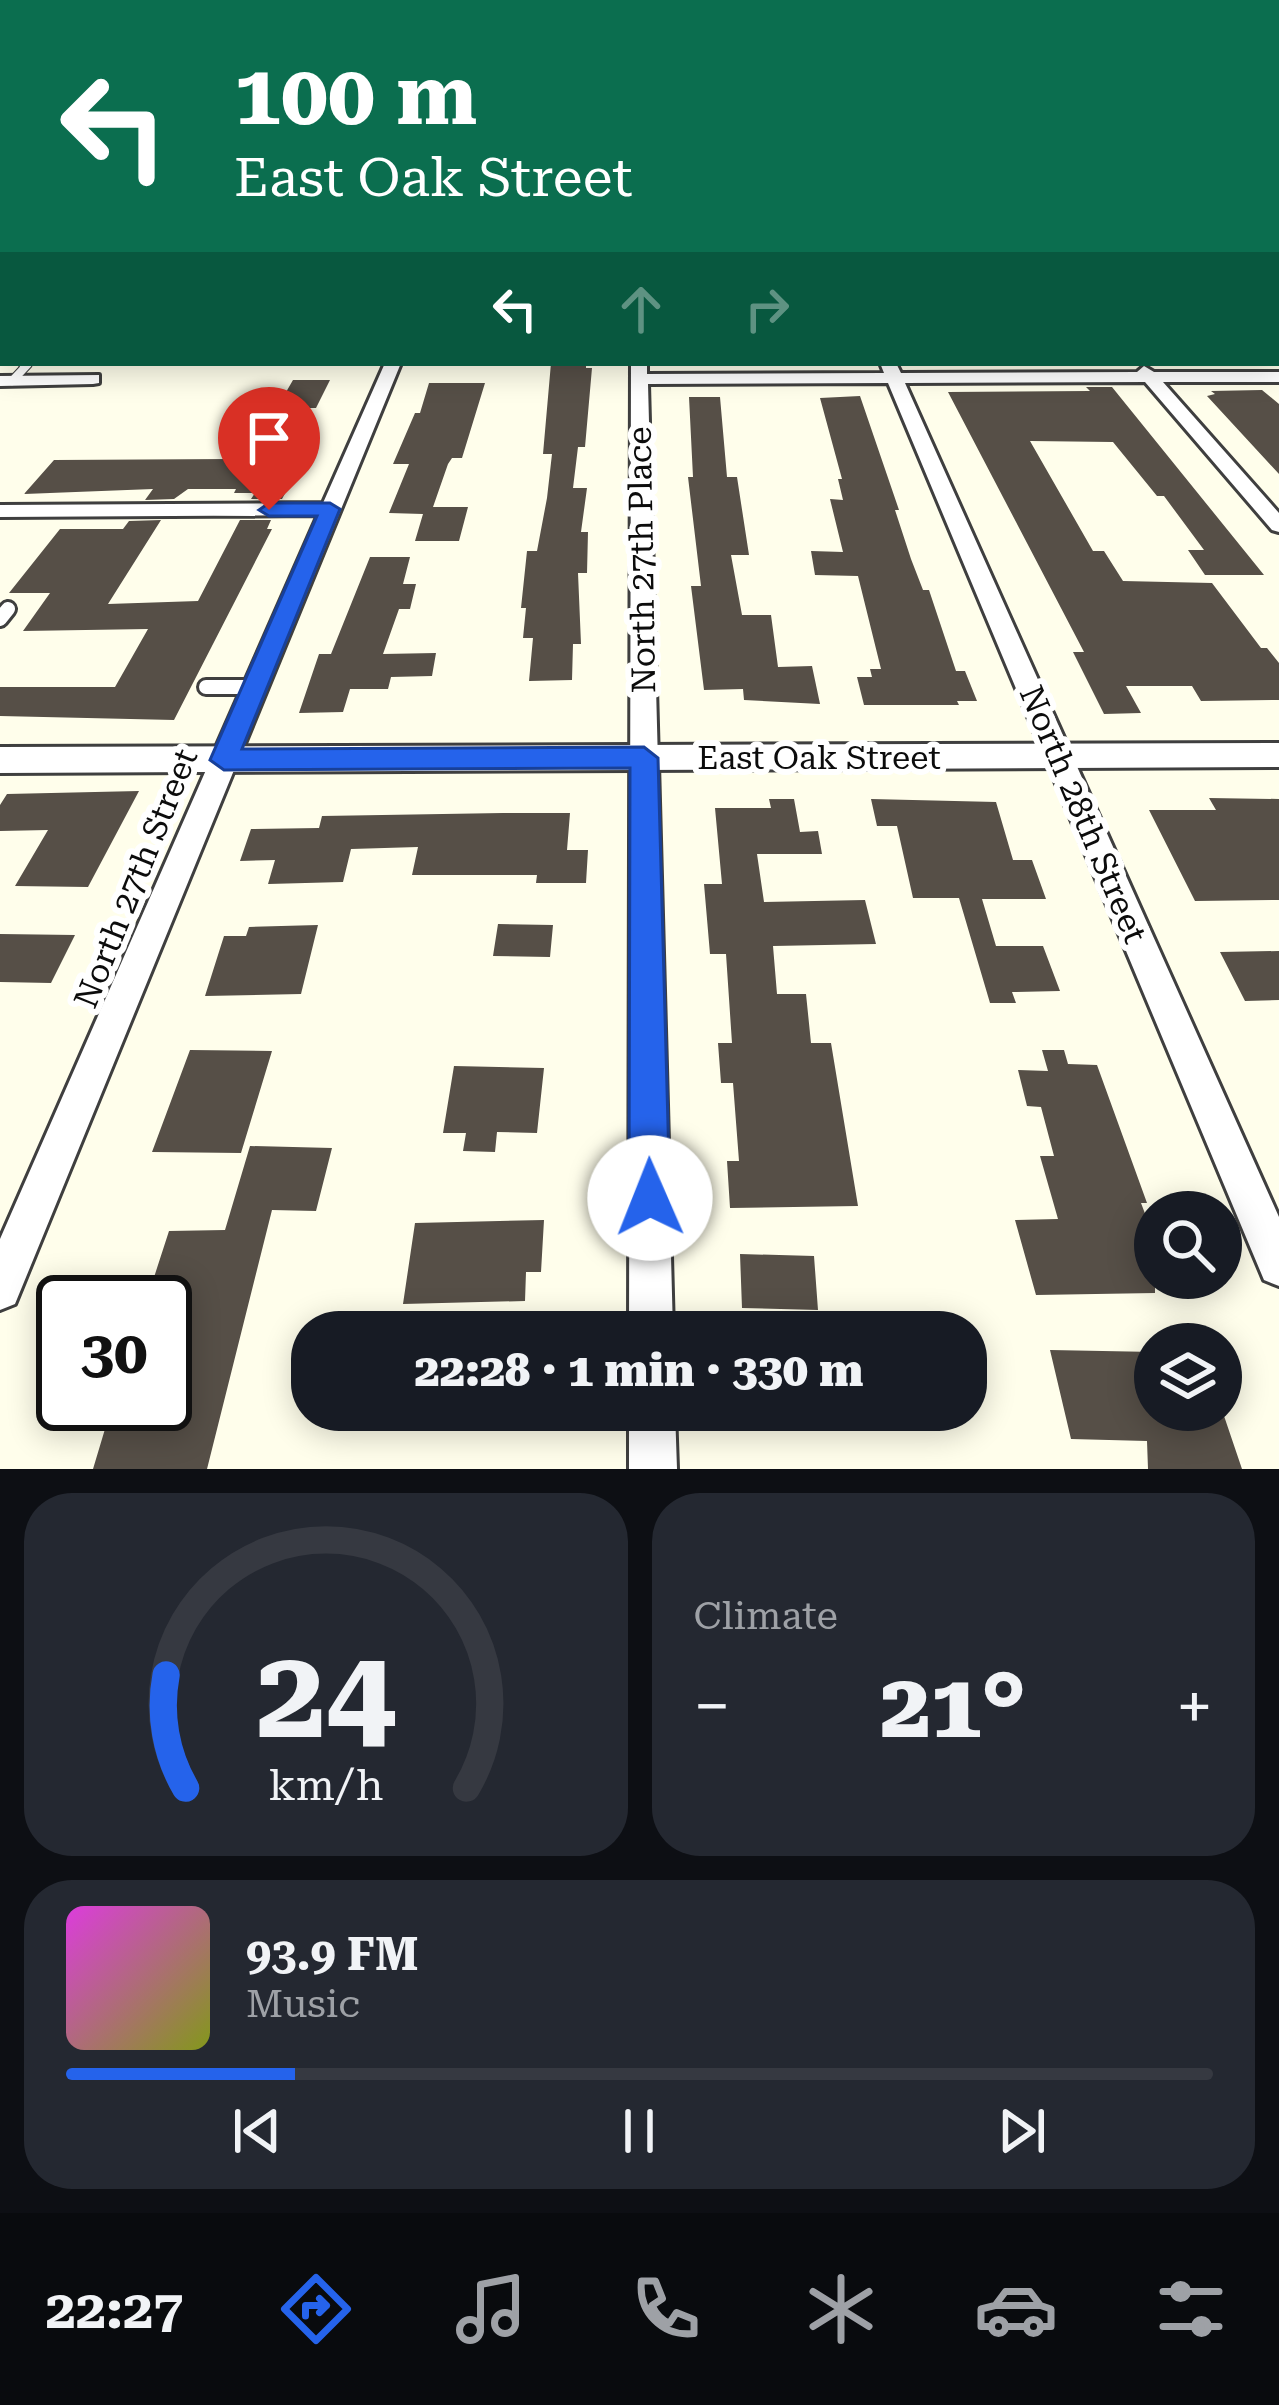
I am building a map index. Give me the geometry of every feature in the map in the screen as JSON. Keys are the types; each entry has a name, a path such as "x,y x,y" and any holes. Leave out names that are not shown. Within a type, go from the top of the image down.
{"street":[{"name":"North 27th Street","path":"0,1288 213,796 254,686 392,366"},
{"path":"1144,370 1279,526"},
{"path":"639,371 1144,370 1279,377"},
{"name":"North 27th Place","path":"639,371 651,1311"},
{"name":"North 28th Street","path":"891,371 1279,1265"},
{"path":"6,381 93,379"},
{"path":"0,511 330,509"},
{"name":"East Oak Street","path":"0,760 1058,756 1275,760"},
{"path":"652,1431 653,1469"}],"lane":[{"path":"206,687 254,686"}],"building":[{"path":"551,366 592,368 585,447 578,447 573,488 587,488 581,532 588,532 587,573 578,573 581,644 573,644 572,680 529,681 533,638 523,638 527,551 537,551 552,454 543,454"},
{"path":"293,380 330,380 316,408 301,408 273,459 301,463 282,499 251,499 255,493 234,493 236,489 188,489 174,499 145,500 153,489 24,494 54,460 232,459 257,420 270,420"},
{"path":"429,383 485,383 462,458 452,458 448,464 433,507 468,507 459,541 415,541 423,514 389,513 409,464 393,464 415,413 420,413"},
{"path":"1086,387 1112,387 1264,575 1205,575 1188,550 1204,550 1164,496 1157,496 1113,442 1030,441 1093,551 1104,551 1123,581 1212,583 1261,648 1267,648 1279,663 1279,700 1201,701 1192,686 1126,686 1141,713 1104,714 1073,652 1084,652 948,392 1090,391"},
{"path":"1262,390 1279,404 1279,474 1207,396 1215,394 1211,391"},
{"path":"860,396 911,559 923,590 929,590 956,671 965,671 977,701 864,705 857,677 872,677 870,669 881,669 858,576 815,575 811,551 843,552 830,499 843,500 838,479 842,479 820,398"},
{"path":"689,397 720,397 727,477 737,477 749,555 731,555 742,615 771,615 778,667 812,666 820,704 744,700 743,689 704,690 691,586 701,586 688,477 693,477"},
{"path":"161,520 108,604 198,601 240,520 271,520 267,529 272,529 174,720 0,716 0,687 115,687 148,629 23,631 50,593 9,593 60,529 123,529 129,521"},
{"path":"370,557 410,557 403,584 416,584 410,609 399,609 383,654 436,653 432,676 391,677 388,689 350,689 343,712 299,713 319,654 331,654"},
{"path":"139,791 88,887 15,886 48,830 0,831 0,805 7,794"},
{"path":"1209,798 1279,799 1279,900 1195,901 1149,810 1216,810"},
{"path":"769,799 794,799 800,832 818,831 822,854 757,854 764,902 865,900 876,944 773,946 777,994 806,994 811,1043 831,1043 858,1206 730,1208 727,1161 739,1161 733,1083 721,1083 718,1043 732,1043 726,954 710,954 704,884 722,884 715,808 771,808"},
{"path":"871,799 996,802 1013,860 1032,860 1046,899 982,899 996,946 1043,946 1060,991 1012,992 1016,1003 990,1003 959,898 913,898 897,826 877,826"},
{"path":"570,813 567,850 588,850 586,883 536,883 537,875 412,875 418,847 351,849 343,882 268,884 275,860 240,861 251,829 319,828 322,816"},
{"path":"498,924 553,925 550,957 493,956"},
{"path":"318,925 301,994 205,996 224,936 246,936 249,927"},
{"path":"0,934 75,935 51,983 0,982"},
{"path":"1279,951 1279,1000 1245,1001 1220,952"},
{"path":"190,1050 272,1051 241,1153 152,1152"},
{"path":"1042,1050 1064,1050 1068,1064 1097,1065 1143,1191 1134,1191 1134,1293 1036,1295 1015,1220 1058,1219 1040,1156 1054,1156 1041,1107 1027,1106 1018,1070 1048,1071"},
{"path":"454,1066 544,1068 537,1133 497,1132 495,1152 463,1151 466,1133 443,1133"},
{"path":"250,1146 332,1148 316,1211 272,1210 207,1469 93,1469 104,1431 192,1431 192,1275 155,1275 169,1231 225,1230"},
{"path":"544,1220 541,1272 526,1272 525,1301 403,1304 415,1223"},
{"path":"740,1254 814,1256 818,1310 742,1308"},
{"path":"1050,1350 1134,1352 1134,1431 1229,1431 1242,1469 1148,1469 1147,1441 1071,1439"}],"route":[{"path":"269,510 330,509 224,760 644,758 650,1198"}]}
